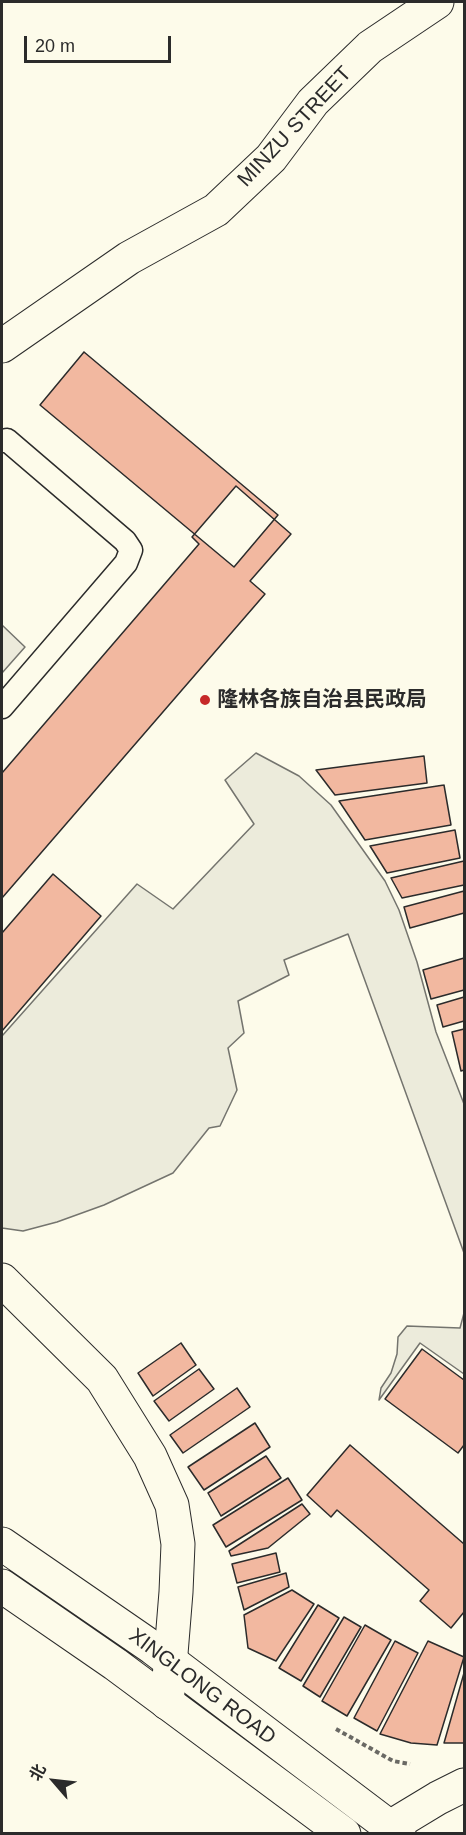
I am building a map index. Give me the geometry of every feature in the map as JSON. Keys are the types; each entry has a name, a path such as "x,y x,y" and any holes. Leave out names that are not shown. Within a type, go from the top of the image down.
{"street":[{"name":"MINZU STREET","path":"2,322 124,240 207,193 264,146 303,94 363,32 403,2"},
{"name":"MINZU STREET","path":"2,346 129,258 216,210 271,158 313,102 370,47 437,2"},
{"path":"2,1280 102,1379 150,1456 172,1505 178,1544 176,1592 162,1656 157,1696"},
{"path":"2,1303 91,1391 141,1467 155,1508 161,1542 162,1656"},
{"name":"XINGLONG ROAD","path":"2,1545 162,1656 395,1830"},
{"name":"XINGLONG ROAD","path":"2,1586 344,1833"},
{"path":"395,1830 438,1798 465,1785"}],"lane":[{"path":"2,441 8,440 125,541 131,550 126,563 2,707"}],"shaded area":[{"path":"2,625 25,647 2,673"},
{"path":"256,753 299,776 331,805 385,881 399,910 417,962 436,1032 464,1104 464,1253 348,934 284,960 289,975 238,1001 244,1033 228,1048 237,1090 220,1126 209,1128 173,1173 104,1205 57,1222 23,1231 2,1228 2,1036 137,884 173,909 254,824 225,780"},
{"path":"464,1313 464,1374 420,1343 379,1400 381,1388 391,1373 397,1354 398,1337 407,1326 460,1328"}],"building":[{"path":"84,352 278,515 234,567 40,405"},
{"path":"236,486 291,534 250,581 265,594 2,898 2,773 199,544 192,537"},
{"path":"424,756 427,783 335,795 316,770"},
{"path":"444,785 451,825 365,840 339,801"},
{"path":"455,830 460,858 387,873 370,846"},
{"path":"464,861 464,885 402,898 391,878"},
{"path":"53,874 101,916 2,1031 2,933"},
{"path":"464,891 464,913 410,928 404,907"},
{"path":"464,958 464,990 431,999 423,970"},
{"path":"464,997 464,1021 443,1027 437,1005"},
{"path":"464,1029 464,1070 461,1071 452,1032"},
{"path":"181,1343 196,1365 153,1396 138,1373"},
{"path":"422,1349 464,1380 464,1445 458,1453 385,1399"},
{"path":"199,1369 214,1389 169,1421 154,1401"},
{"path":"237,1388 250,1407 183,1453 170,1435"},
{"path":"255,1423 270,1447 204,1490 188,1467"},
{"path":"350,1445 464,1544 464,1612 451,1628 420,1601 429,1590 337,1510 331,1517 307,1495"},
{"path":"266,1456 281,1478 221,1516 208,1493"},
{"path":"288,1478 302,1500 226,1547 213,1525"},
{"path":"302,1504 310,1514 268,1548 231,1556 229,1551"},
{"path":"276,1553 280,1572 237,1583 232,1564"},
{"path":"286,1573 289,1587 244,1610 238,1587"},
{"path":"292,1590 314,1604 276,1661 248,1648 244,1615"},
{"path":"318,1605 339,1618 301,1681 279,1668"},
{"path":"344,1617 361,1627 320,1697 303,1686"},
{"path":"365,1625 391,1640 347,1716 322,1701"},
{"path":"395,1641 418,1653 377,1731 354,1718"},
{"path":"428,1641 464,1657 437,1745 411,1743 380,1734"},
{"path":"464,1673 464,1743 444,1743"}],"place":[{"name":"隆林各族自治县民政局","path":"205,700"}]}
